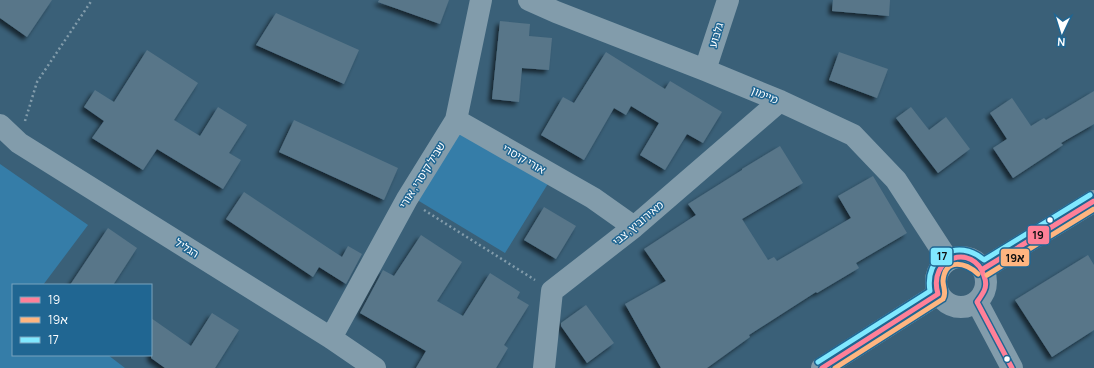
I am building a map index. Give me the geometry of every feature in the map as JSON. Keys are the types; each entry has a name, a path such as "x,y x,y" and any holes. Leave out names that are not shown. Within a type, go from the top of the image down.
{"street":[{"name":"שביל קיסרי, אורי","path":"331,338 406,199 456,120 481,0"},
{"name":"מיימון","path":"529,0 780,101 853,135 896,180 948,260"},
{"name":"גלבוע","path":"705,70 728,0"},
{"name":"מאירוביץ, צבי","path":"552,291 634,227 780,101"},
{"name":"אורי קיסרי","path":"456,120 593,198 634,227"},
{"name":"הגליל","path":"0,125 19,143 331,338 375,368"},
{"path":"983,269 1094,201"},
{"path":"954,257 967,257 983,269 986,276 986,283 982,296 977,302 970,305 956,307 949,304 938,294 935,281 936,275 943,264 948,260 954,257"},
{"path":"544,368 552,291"},
{"path":"822,368 938,294"},
{"path":"977,302 1012,368"}],"path":[{"path":"19,143 38,82 92,0"},
{"path":"406,199 552,291"}],"shaded area":[{"path":"458,127 549,182 505,253 414,198"},
{"path":"0,164 88,225 44,284 12,284 12,356 109,356 125,368 0,368"}],"building":[{"path":"0,0 52,0 27,37 0,18"},
{"path":"379,0 449,0 440,24 378,2"},
{"path":"833,0 890,0 889,16 832,11"},
{"path":"276,13 359,50 344,84 256,45"},
{"path":"500,21 530,24 529,36 552,38 549,70 522,68 519,102 492,99"},
{"path":"147,50 198,83 174,120 200,136 218,107 247,125 229,153 241,160 223,189 157,149 143,170 92,138 104,121 84,107 95,90 114,102"},
{"path":"606,52 665,89 670,81 722,112 703,143 687,134 665,170 640,155 659,123 631,106 626,115 614,108 584,160 541,135 563,97 574,103"},
{"path":"839,52 888,69 877,98 829,80"},
{"path":"1094,91 1094,124 1061,143 1063,145 1013,178 993,148 1007,139 990,113 1012,98 1031,126 1044,118 1046,120"},
{"path":"911,107 929,130 946,117 970,149 938,173 896,118"},
{"path":"294,120 398,168 384,200 279,152"},
{"path":"780,146 803,183 742,219 768,260 774,257 777,261 851,218 838,196 873,176 907,233 856,263 859,268 817,293 816,292 749,335 750,337 707,368 661,368 625,304 666,281 644,249 696,215 688,204"},
{"path":"244,192 342,257 348,246 362,254 346,284 319,267 313,277 226,219"},
{"path":"544,207 576,226 556,259 524,240"},
{"path":"108,228 137,248 114,284 71,284"},
{"path":"421,235 462,262 437,301 463,316 490,273 520,292 517,298 529,305 504,345 508,348 496,368 416,368 426,351 360,313 383,270 394,276"},
{"path":"1088,255 1094,265 1094,330 1052,357 1015,300"},
{"path":"586,305 614,343 587,363 561,326 561,323"},
{"path":"212,313 239,330 215,368 165,368 151,358 152,319 191,346"}],"transit line":[{"name":"17","path":"818,362 930,291 932,268 945,254 954,250 964,250 974,253 984,260 1090,195"},
{"name":"19","path":"983,269 1094,201"},
{"name":"19א","path":"987,275 1094,209"},
{"name":"19","path":"822,368 938,294 936,281 939,271 945,263 953,258 962,257 971,260 979,266 984,276 985,288 977,302 1012,368"},
{"name":"19א","path":"835,368 943,299 945,294 943,281 945,273 952,265 957,264 968,267 978,274"}]}
